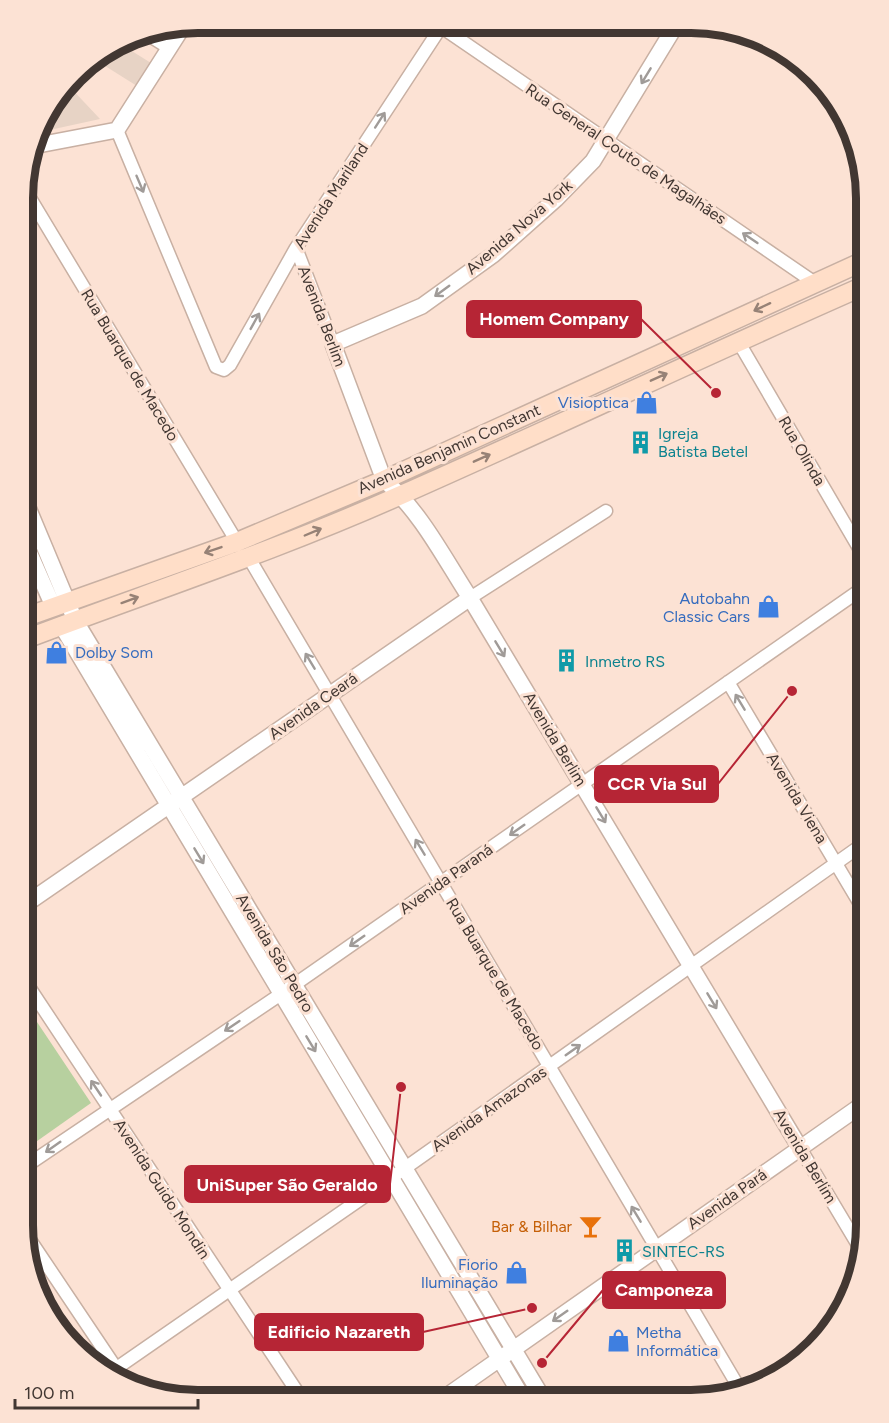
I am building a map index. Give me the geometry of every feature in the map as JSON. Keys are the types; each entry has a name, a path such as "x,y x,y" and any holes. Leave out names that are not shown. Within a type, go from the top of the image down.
{"main road":[{"name":"Avenida Benjamin Constant","path":"33,614 237,542 384,480 856,265"},
{"name":"Avenida Benjamin Constant","path":"33,636 249,558 401,495 856,289"}],"street":[{"name":"Avenida Mariland","path":"117,130 216,367 224,370 230,365 296,248 435,33"},
{"name":"Rua General Couto de Magalhães","path":"451,33 815,283"},
{"name":"Avenida Nova York","path":"333,344 422,306 493,255 556,199 593,161 672,33"},
{"path":"42,144 117,130 178,34"},
{"path":"155,39 169,48"},
{"name":"Rua Buarque de Macedo","path":"33,203 237,542"},
{"name":"Avenida Berlim","path":"296,248 384,480 401,495 420,521 470,598 855,1241"},
{"name":"Rua Olinda","path":"738,341 856,543"},
{"name":"Avenida Ceará","path":"33,899 470,598 606,511"},
{"name":"Avenida São Pedro","path":"33,546 68,623 175,802 281,994 518,1390"},
{"name":"Rua Buarque de Macedo","path":"249,558 736,1383"},
{"name":"Avenida Paraná","path":"33,1161 281,994 856,593"},
{"name":"Avenida Viena","path":"728,682 856,897"},
{"name":"Avenida São Pedro","path":"175,802 294,984 538,1390"},
{"name":"Avenida Amazonas","path":"120,1370 230,1290 856,849"},
{"name":"Avenida Guido Mondin","path":"33,993 296,1390"},
{"name":"Avenida Pará","path":"455,1390 856,1109"},
{"path":"34,1246 111,1365"}],"shaded area":[{"path":"128,49 151,63 137,86 102,64"},
{"path":"73,90 100,119 48,130 55,115"}],"green space":[{"path":"33,1016 91,1103 33,1144"}],"place":[{"name":"Homem Company","path":"716,393"},
{"name":"Visioptica","path":"647,402"},
{"name":"Igreja Batista Betel","path":"640,442"},
{"name":"Autobahn Classic Cars","path":"768,607"},
{"name":"Dolby Som","path":"57,652"},
{"name":"Inmetro RS","path":"567,661"},
{"name":"CCR Via Sul","path":"792,691"},
{"name":"UniSuper São Geraldo","path":"401,1087"},
{"name":"Bar & Bilhar","path":"590,1226"},
{"name":"SINTEC-RS","path":"624,1251"},
{"name":"Fiorio Iluminação","path":"516,1273"},
{"name":"Edificio Nazareth","path":"532,1308"},
{"name":"Metha Informática","path":"618,1341"},
{"name":"Camponeza","path":"542,1363"}]}
